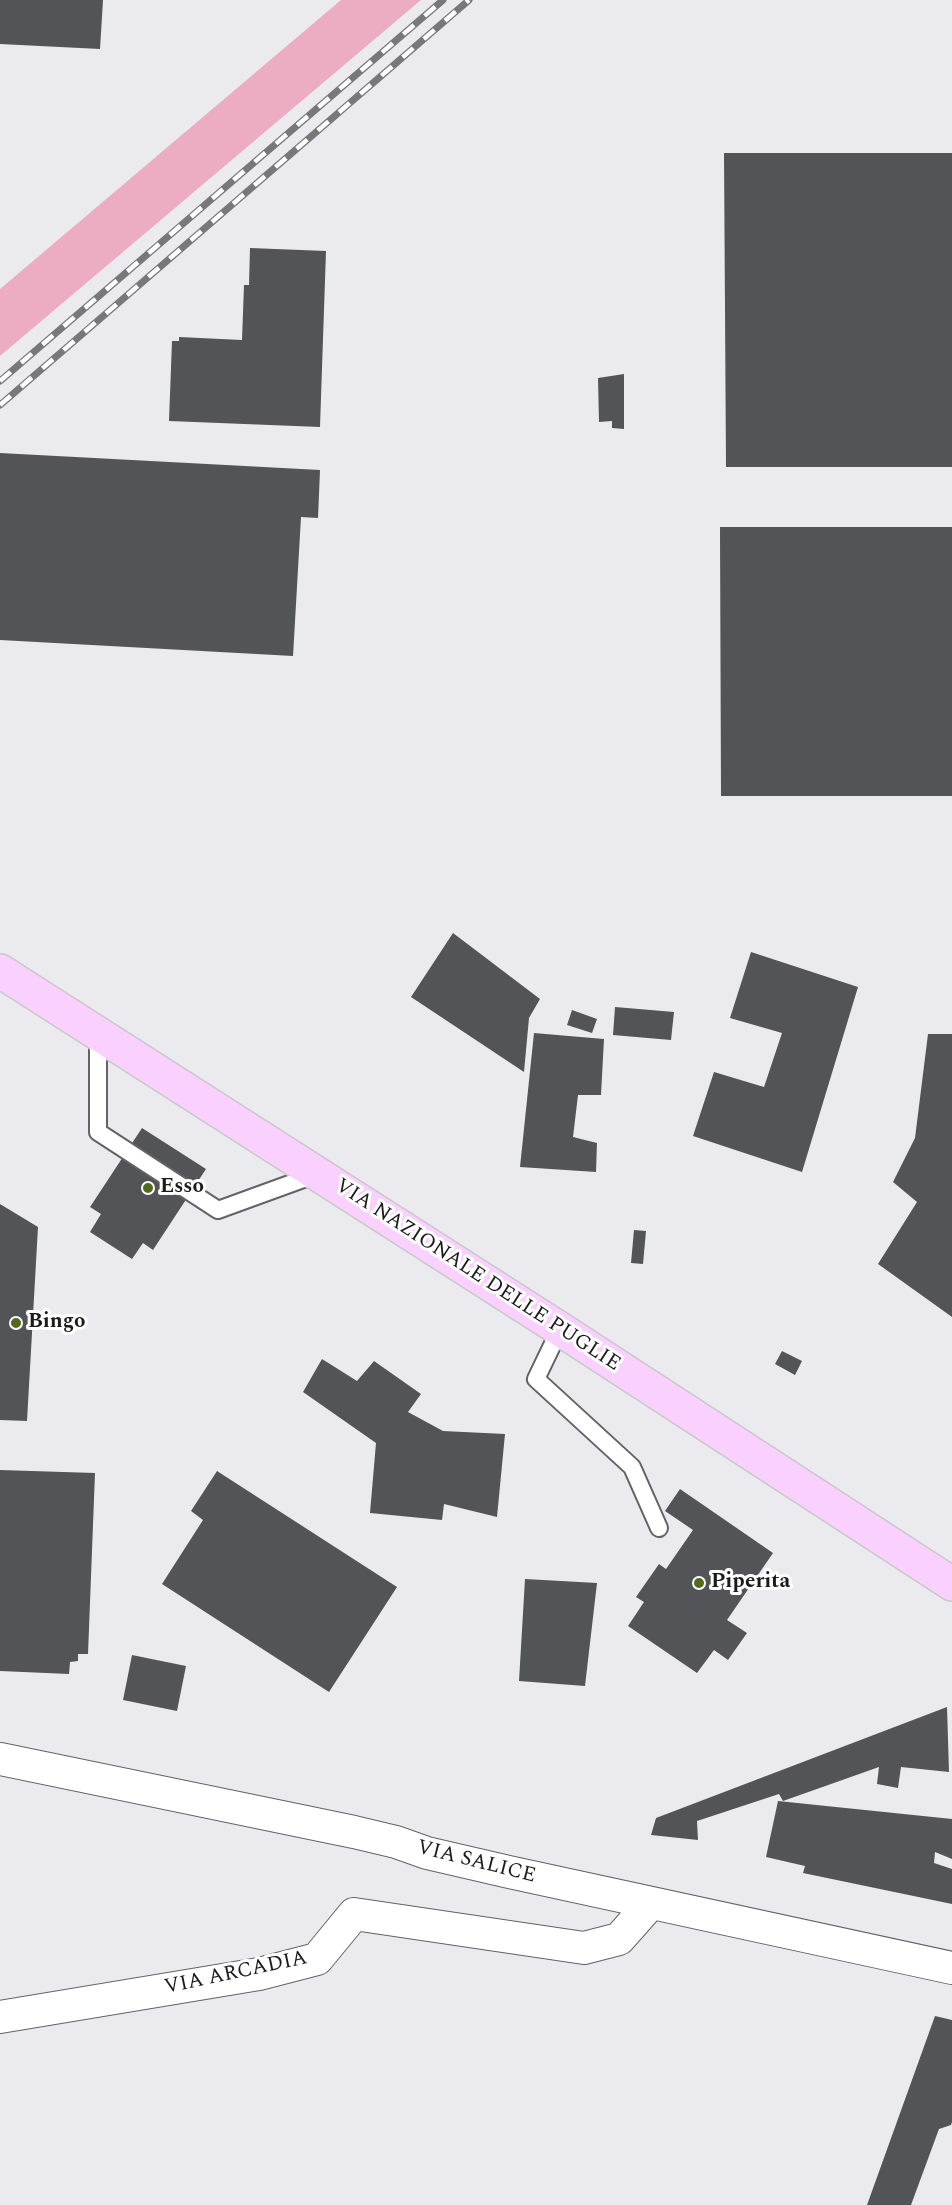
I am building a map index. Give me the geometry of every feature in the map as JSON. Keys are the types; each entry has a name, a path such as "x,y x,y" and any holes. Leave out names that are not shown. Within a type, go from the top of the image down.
{"main road":[{"name":"VIA NAZIONALE DELLE PUGLIE","path":"0,971 560,1329 952,1584"}],"street":[{"name":"VIA SALICE","path":"0,1759 354,1832 396,1842 427,1853 650,1904 952,1968"},
{"name":"VIA ARCADIA","path":"0,2017 259,1974 316,1959 354,1914 584,1948 619,1940 650,1904"}],"lane":[{"path":"98,1034 98,1132 218,1210 317,1174"},
{"path":"560,1329 536,1379 632,1467 659,1528"}],"shaded area":[{"path":"341,0 421,0 0,356 0,289"}],"building":[{"path":"0,0 103,0 100,49 0,44"},
{"path":"724,153 952,153 952,467 726,467"},
{"path":"250,248 326,251 320,427 169,421 172,341 179,341 179,337 242,340 244,285 249,285"},
{"path":"624,374 624,429 612,428 612,421 599,422 598,378"},
{"path":"0,453 320,470 318,518 301,517 293,656 0,640"},
{"path":"720,527 952,527 952,796 721,796"},
{"path":"453,933 540,999 529,1018 524,1072 411,997"},
{"path":"751,952 858,987 802,1172 693,1136 714,1072 764,1087 782,1033 730,1018"},
{"path":"615,1007 674,1012 671,1040 613,1035"},
{"path":"572,1010 597,1019 592,1033 567,1025"},
{"path":"534,1033 604,1039 601,1095 578,1095 573,1137 597,1143 596,1172 520,1167"},
{"path":"928,1034 952,1034 952,1317 878,1264 917,1202 893,1182 915,1138"},
{"name":"Esso","path":"142,1128 206,1169 153,1250 143,1243 132,1259 90,1232 101,1214 90,1207"},
{"name":"Bingo","path":"0,1204 38,1227 27,1421 0,1420"},
{"path":"634,1230 646,1231 643,1264 631,1263"},
{"path":"782,1351 802,1361 795,1375 775,1364"},
{"path":"322,1359 357,1381 374,1361 421,1394 408,1412 443,1431 505,1434 497,1517 444,1504 442,1520 370,1513 376,1443 303,1392"},
{"path":"0,1470 95,1473 88,1654 78,1654 78,1661 70,1662 69,1674 0,1671"},
{"path":"217,1471 397,1587 329,1692 162,1584 203,1520 191,1511"},
{"name":"Piperita","path":"680,1489 773,1553 727,1620 747,1633 728,1660 714,1650 697,1673 628,1626 644,1602 636,1597 659,1564 666,1569 693,1530 665,1511"},
{"path":"525,1579 597,1583 585,1686 519,1681"},
{"path":"132,1655 186,1666 177,1711 123,1700"},
{"path":"947,1707 949,1772 901,1767 898,1788 877,1784 879,1767 783,1801 779,1794 697,1821 698,1840 651,1835 656,1818"},
{"path":"778,1801 952,1819 952,1859 935,1852 934,1863 952,1869 952,1904 803,1873 805,1866 766,1857"},
{"path":"935,2016 952,2020 951,2125 939,2129 911,2205 867,2205"}],"railway":[{"path":"0,381 443,0"},
{"path":"0,405 469,0"}],"place":[{"name":"Esso","path":"148,1188"},
{"name":"Bingo","path":"16,1323"},
{"name":"Piperita","path":"699,1583"}]}
